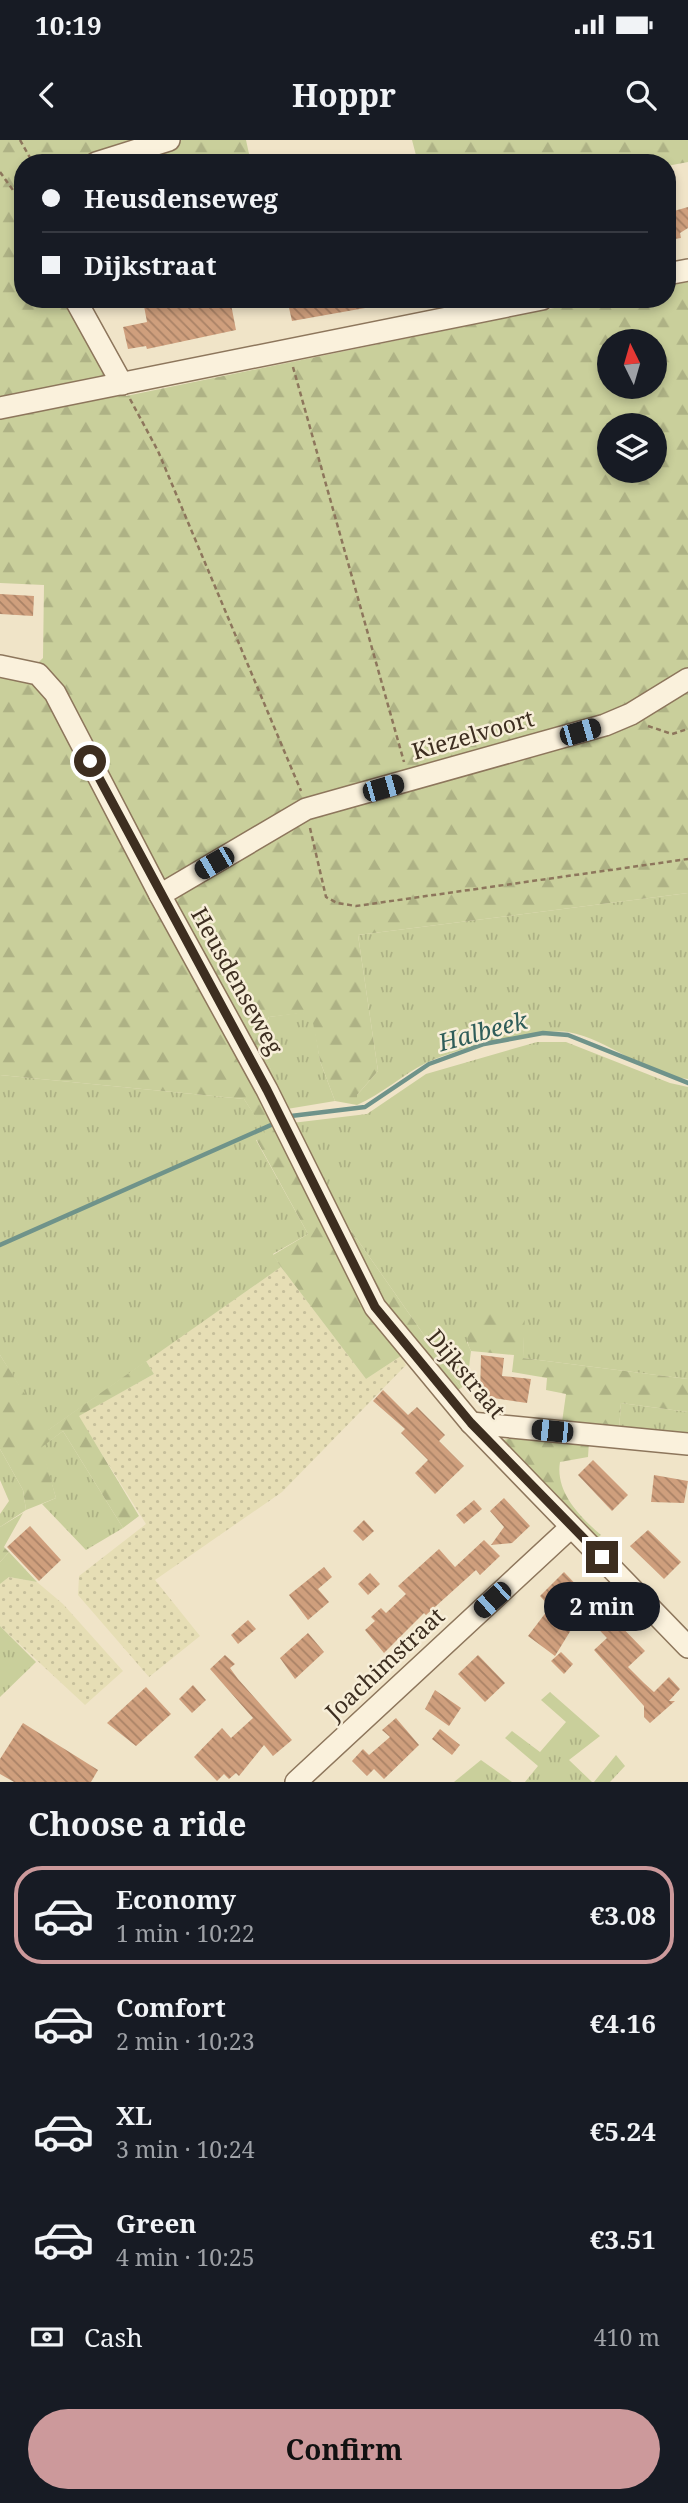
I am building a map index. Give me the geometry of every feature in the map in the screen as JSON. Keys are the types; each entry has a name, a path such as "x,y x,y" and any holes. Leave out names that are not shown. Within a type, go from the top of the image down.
{"street":[{"path":"125,154 169,140"},
{"path":"80,308 122,384"},
{"path":"0,408 498,308"},
{"name":"Heusdenseweg","path":"0,666 38,674 55,693 160,895 267,1090"},
{"name":"Kiezelvoort","path":"160,895 306,809 605,725 631,714 688,679"},
{"name":"Dijkstraat","path":"267,1090 375,1307 471,1423 688,1647"},
{"path":"471,1423 688,1444"},
{"name":"Joachimstraat","path":"296,1782 572,1527"}],"path":[{"path":"0,172 14,191"},
{"path":"288,351 409,780"},
{"path":"122,384 158,451 296,773 326,897 337,903 356,906 688,859"},
{"path":"631,714 651,729 672,734 688,729"}],"shaded area":[{"path":"281,1267 366,1379 401,1356 406,1365 282,1492 155,1580 200,1636 149,1677 78,1595 79,1576 146,1524 78,1416 154,1374 146,1361"},
{"path":"9,1577 37,1582 63,1604 123,1671 85,1705 0,1626 0,1584"}],"green space":[{"path":"0,140 246,140 249,154 14,154 14,308 92,308 126,396 554,308 676,308 676,284 688,282 688,893 358,935 378,1071 357,1095 357,1105 335,1101 320,1061 311,1012 269,1017 259,1040 287,1109 336,1209 461,1388 452,1394 386,1336 401,1356 366,1379 281,1267 273,1255 308,1234 256,1139 266,1134 244,1099 0,1075 0,674 25,675 43,658 44,585 0,583"},
{"path":"412,140 688,140 688,162 676,164 676,154 416,154"},
{"path":"688,893 688,1079 642,1065 583,1036 568,1032 537,1033 475,1046 439,1057 357,1105 357,1095 378,1071 358,935"},
{"path":"312,1011 320,1061 335,1101 287,1109 259,1041 269,1017"},
{"path":"537,1042 566,1042 670,1083 688,1087 688,1379 523,1358 524,1315 467,1342 471,1351 467,1383 461,1388 336,1209 292,1123 367,1114 426,1074"},
{"path":"0,1075 244,1099 267,1134 256,1140 308,1234 273,1254 281,1267 47,1431 0,1355"},
{"path":"483,1311 525,1315 523,1358 688,1379 688,1412 621,1403 619,1430 562,1422 566,1394 546,1390 547,1378 512,1372 514,1355 471,1351 467,1339 469,1329"},
{"path":"0,1355 48,1430 146,1361 154,1374 79,1416 139,1516 123,1528 63,1431 42,1447 56,1498 26,1510 23,1490 0,1449"},
{"path":"621,1403 688,1412 688,1438 619,1430"},
{"path":"63,1431 123,1528 86,1550 42,1504 56,1498 41,1447"},
{"path":"517,1436 589,1442 588,1457 560,1462 559,1473 565,1494 571,1503 601,1535 595,1540 500,1441"},
{"path":"0,1449 23,1490 26,1510 0,1527 0,1514 9,1501 0,1480"},
{"path":"23,1513 4,1547 9,1552 0,1562 0,1527"},
{"path":"9,1552 37,1582 9,1577 0,1584 0,1562"},
{"path":"0,1626 36,1662 0,1697"},
{"path":"550,1692 600,1736 569,1760 592,1782 525,1782 538,1766 505,1738 512,1731 540,1752 566,1722 541,1700"},
{"path":"616,1755 625,1766 610,1782 594,1782"},
{"path":"481,1760 512,1782 454,1782"}],"building":[{"path":"688,207 688,228 680,233 681,238 676,239 676,210"},
{"path":"144,308 232,308 236,330 147,349 146,346 128,349 123,327 147,322"},
{"path":"289,308 365,308 292,321"},
{"path":"0,594 34,596 33,616 0,614"},
{"path":"481,1355 504,1358 502,1376 531,1379 527,1403 480,1396"},
{"path":"383,1390 408,1415 417,1407 445,1435 439,1441 464,1466 435,1494 415,1473 428,1460 401,1433 405,1429 373,1401"},
{"path":"593,1460 628,1495 612,1511 578,1475"},
{"path":"654,1475 688,1481 684,1503 651,1502"},
{"path":"504,1498 530,1526 512,1543 491,1545 504,1527 490,1511"},
{"path":"474,1500 482,1509 464,1524 456,1515"},
{"path":"364,1520 374,1531 363,1541 353,1531"},
{"path":"30,1526 61,1560 39,1581 7,1547"},
{"path":"648,1530 681,1562 664,1579 630,1546"},
{"path":"484,1540 500,1556 480,1575 476,1570 426,1615 424,1613 384,1653 365,1630 375,1621 371,1617 381,1608 386,1613 406,1594 398,1586 439,1549 455,1567"},
{"path":"324,1567 332,1577 318,1589 329,1602 308,1620 289,1595"},
{"path":"564,1572 586,1595 593,1588 615,1611 610,1615 645,1651 628,1667 654,1692 669,1677 680,1689 669,1701 675,1701 650,1723 644,1717 644,1706 594,1650 607,1638 585,1615 574,1625 555,1656 528,1636 550,1607 540,1596"},
{"path":"370,1573 380,1584 368,1595 358,1584"},
{"path":"248,1620 256,1629 238,1644 231,1635"},
{"path":"308,1633 324,1652 295,1679 280,1658"},
{"path":"561,1652 573,1664 564,1674 551,1661"},
{"path":"225,1655 235,1664 230,1668 238,1679 292,1740 273,1756 264,1745 239,1776 236,1773 229,1779 224,1774 217,1781 194,1757 222,1728 231,1738 253,1718 210,1669"},
{"path":"478,1655 505,1683 485,1702 458,1674"},
{"path":"193,1685 206,1700 192,1713 179,1699"},
{"path":"146,1687 171,1714 136,1746 107,1723"},
{"path":"435,1690 461,1708 449,1726 425,1709"},
{"path":"396,1718 419,1745 384,1779 374,1769 367,1776 352,1761 363,1749 369,1755 390,1737 382,1730"},
{"path":"23,1723 98,1770 91,1782 14,1782 0,1774 0,1759"},
{"path":"440,1729 460,1745 452,1755 432,1739"}],"waterway":[{"name":"Halbeek","path":"291,1116 365,1107 429,1064 484,1044 543,1033 568,1035 688,1083"},
{"name":"Halbeek","path":"0,1245 271,1125"}],"route":[{"path":"90,761 267,1090 375,1307 471,1423 602,1557"}]}
